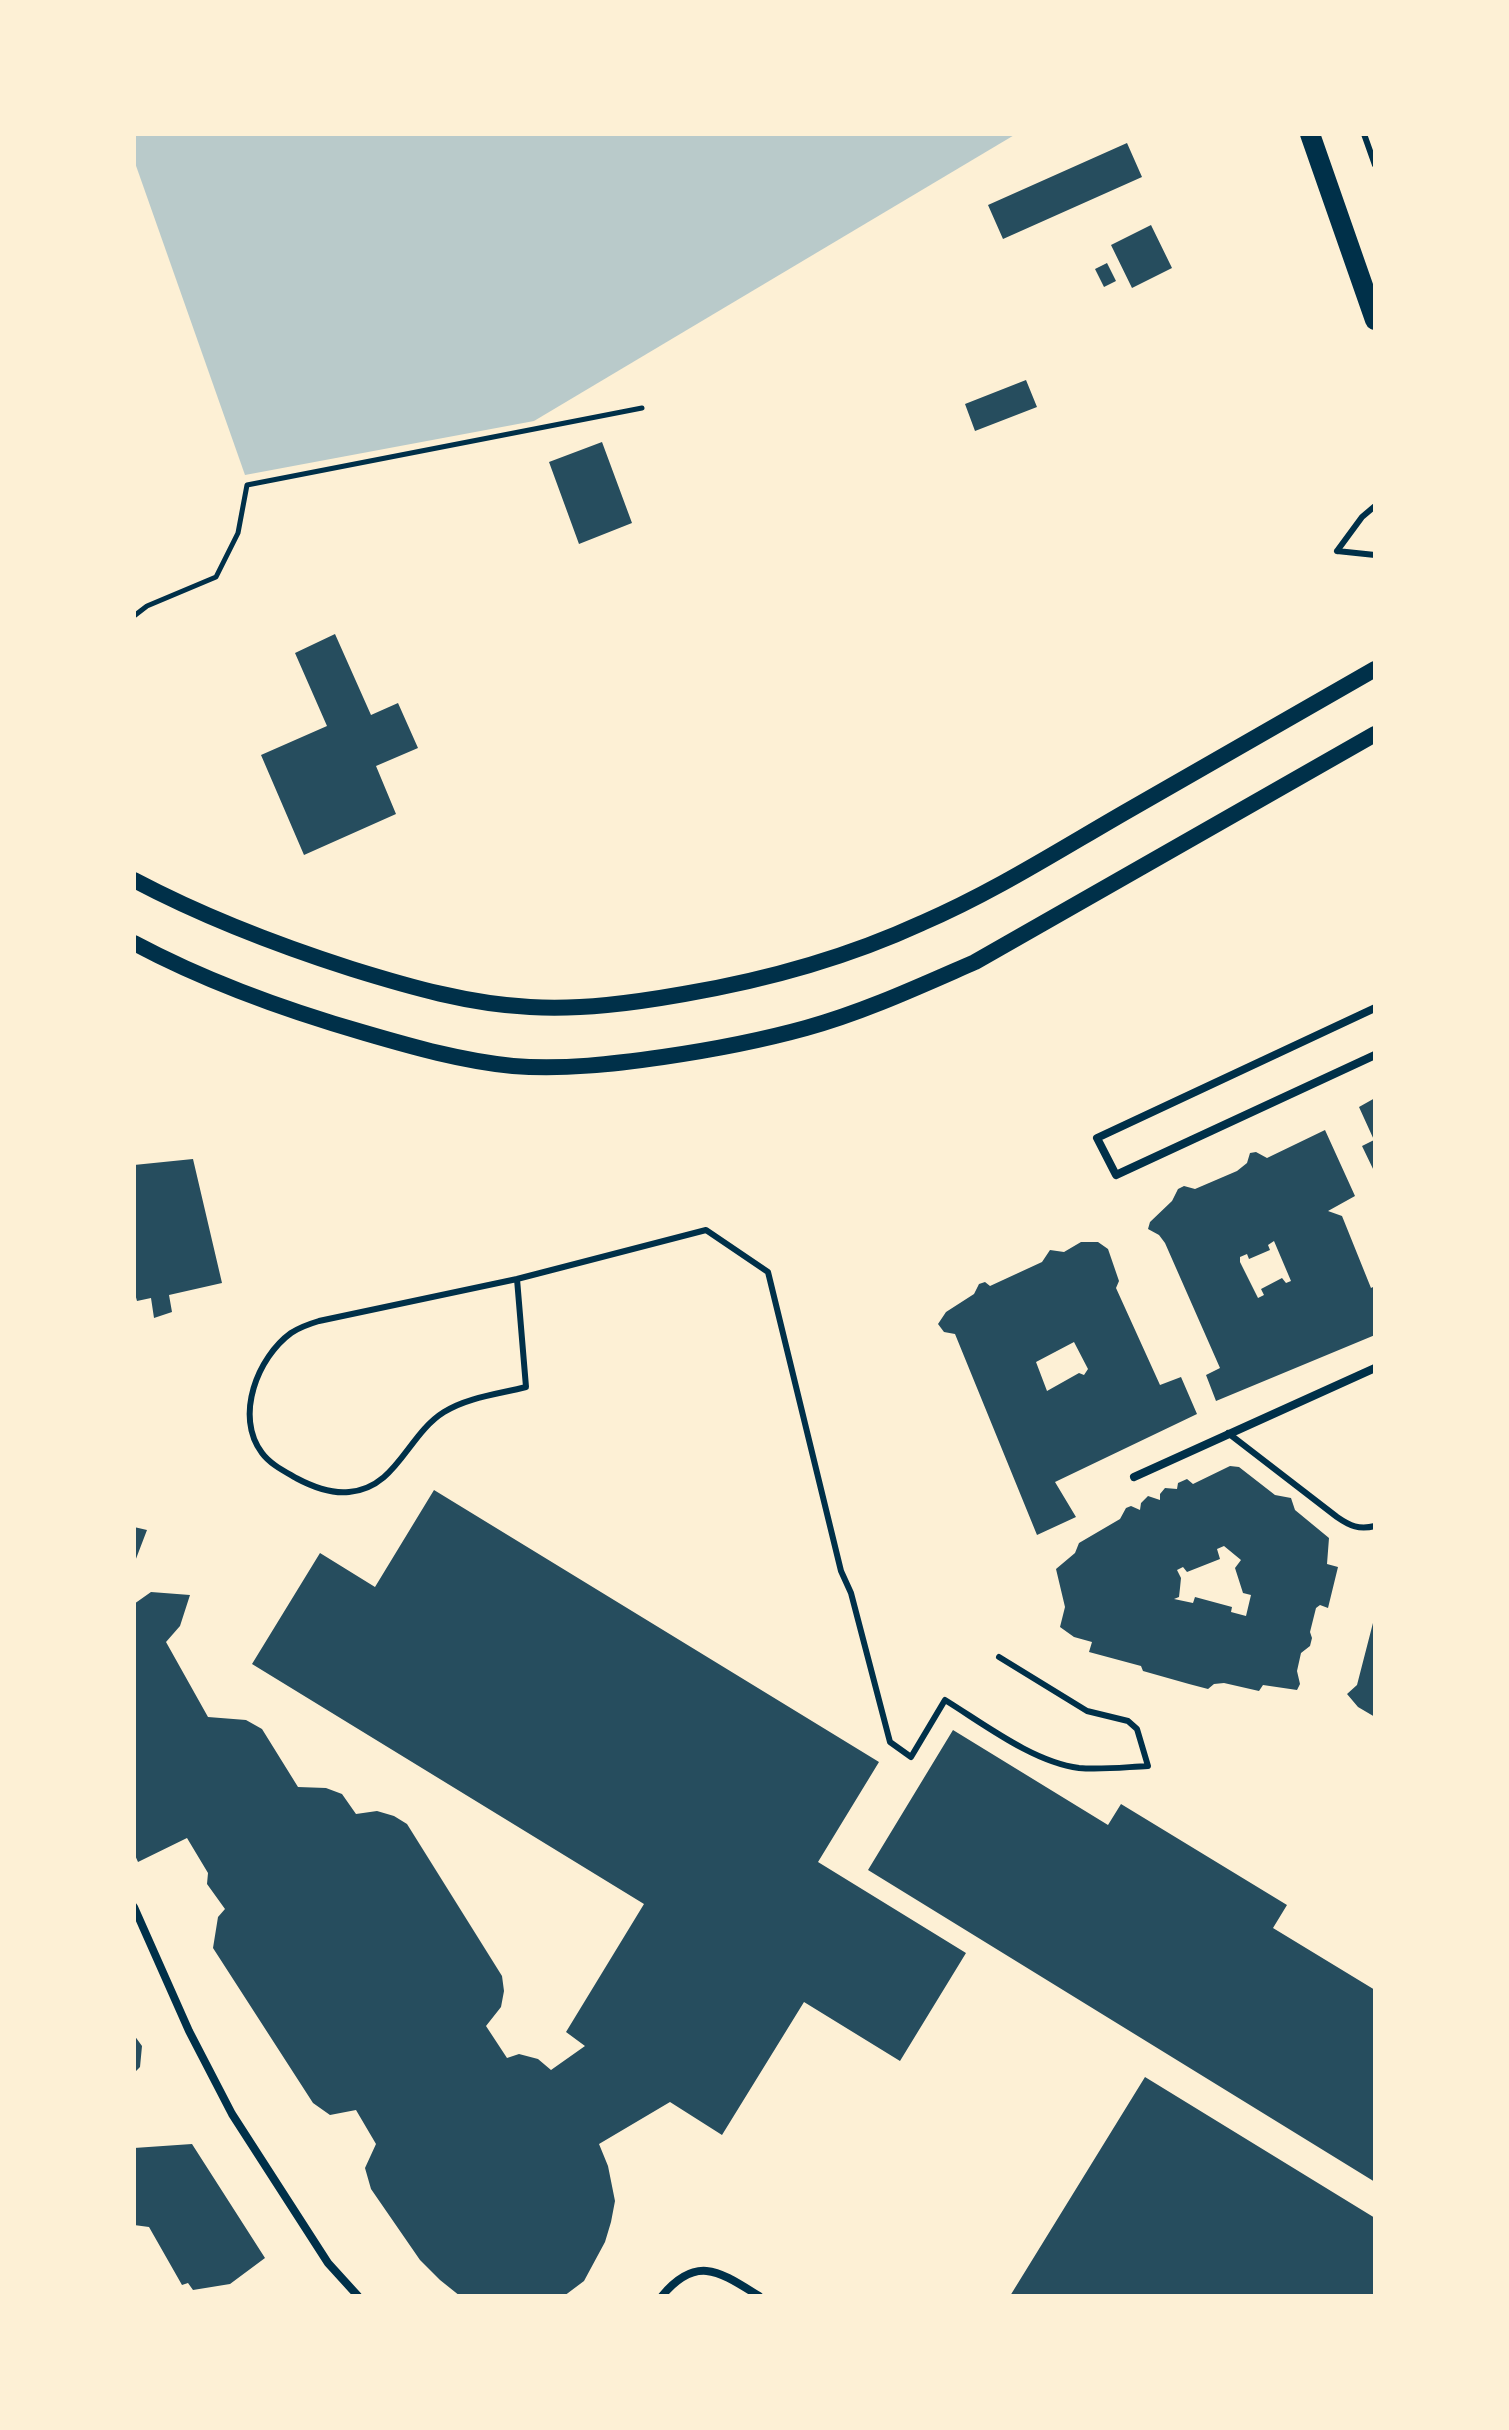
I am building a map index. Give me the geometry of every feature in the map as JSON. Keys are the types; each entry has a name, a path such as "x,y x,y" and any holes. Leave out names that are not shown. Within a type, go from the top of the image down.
{"main road":[{"path":"1310,134 1375,320"},
{"path":"134,880 200,914 282,946 438,993 529,1007 602,1006 670,996 783,974 864,947 931,919 1000,884 1375,669"},
{"path":"134,943 228,987 317,1019 449,1056 513,1066 592,1066 688,1053 821,1024 975,962 1375,734"}],"street":[{"path":"1375,1008 1097,1138 1116,1175 1375,1055"},
{"path":"1134,1477 1375,1368"},
{"path":"134,1907 189,2031 232,2114 328,2263 358,2296"},
{"path":"662,2296 678,2280 693,2271 715,2271 759,2296"}],"lane":[{"path":"1364,134 1375,165"},
{"path":"1375,506 1362,517 1337,551 1375,555"},
{"path":"517,1279 526,1387 462,1402 442,1413 421,1431 391,1473 359,1490 335,1492 302,1481 270,1461 261,1451 252,1428 252,1395 257,1378 266,1361 290,1334 302,1326 517,1279 706,1230 768,1272 823,1502 841,1571 851,1593 890,1742 911,1757 945,1700 1031,1751 1064,1765 1082,1768 1148,1766 1137,1729 1128,1721 1087,1711 999,1657"},
{"path":"1228,1433 1345,1522 1361,1528 1375,1526"}],"path":[{"path":"134,616 147,606 216,577 238,533 247,485 642,408"}],"shaded area":[{"path":"134,134 1016,134 534,421 245,475 134,160"}],"building":[{"path":"1127,143 1142,177 1003,239 988,205"},
{"path":"1151,225 1172,268 1132,288 1111,245"},
{"path":"1107,263 1116,281 1104,287 1095,269"},
{"path":"1026,380 1037,407 975,431 965,404"},
{"path":"602,442 632,523 579,544 549,462"},
{"path":"335,634 371,715 398,703 418,748 376,766 396,814 304,855 261,755 327,726 295,653"},
{"path":"1375,1098 1375,1173 1362,1146 1374,1140 1359,1107"},
{"path":"1325,1130 1355,1196 1328,1211 1342,1216 1371,1288 1375,1286 1375,1335 1216,1401 1206,1375 1220,1368 1165,1243 1148,1229 1150,1222 1172,1201 1178,1189 1184,1186 1195,1189 1237,1171 1247,1163 1250,1153 1256,1152 1267,1158","holes":["1274,1241 1291,1281 1286,1283 1282,1278 1261,1289 1264,1295 1258,1298 1240,1257 1247,1254 1249,1259 1270,1250 1268,1245"]},
{"path":"193,1159 222,1283 169,1295 172,1312 154,1318 151,1298 137,1301 134,1290 134,1165"},
{"path":"1081,1242 1098,1242 1108,1249 1119,1281 1116,1288 1160,1385 1181,1377 1197,1414 1055,1482 1076,1517 1037,1535 955,1334 944,1332 938,1324 946,1312 974,1294 979,1284 985,1282 990,1286 1042,1262 1050,1250 1064,1252","holes":["1074,1342 1088,1369 1084,1375 1079,1373 1047,1391 1036,1362"]},
{"path":"1230,1466 1239,1467 1275,1495 1291,1498 1295,1510 1329,1538 1327,1564 1338,1567 1328,1608 1320,1605 1316,1608 1310,1646 1301,1653 1297,1690 1263,1685 1259,1691 1224,1683 1214,1684 1208,1689 1189,1684 1143,1671 1141,1666 1089,1652 1092,1642 1074,1637 1060,1627 1065,1607 1056,1569 1075,1553 1079,1543 1120,1519 1126,1508 1131,1506 1140,1510 1141,1503 1148,1496 1160,1500 1165,1488 1177,1489 1178,1483 1187,1479 1193,1484","holes":["1224,1546 1241,1560 1235,1568 1243,1593 1251,1595 1246,1616 1231,1612 1232,1607 1195,1597 1193,1603 1174,1599 1179,1597 1180,1588 1181,1578 1177,1570 1183,1567 1187,1572 1220,1559 1217,1549"]},
{"path":"434,1490 879,1762 818,1862 966,1953 900,2061 804,2002 722,2135 670,2102 599,2144 608,2166 615,2201 611,2222 605,2242 584,2281 564,2296 460,2296 420,2260 371,2189 365,2168 376,2144 356,2110 330,2115 313,2103 213,1948 218,1917 225,1909 207,1884 208,1873 187,1838 138,1862 134,1853 134,1604 151,1592 190,1595 180,1626 166,1642 208,1717 246,1720 262,1729 298,1787 326,1788 342,1794 356,1814 377,1811 407,1824 502,1976 504,1991 501,2007 486,2026 507,2058 519,2054 538,2059 551,2070 585,2046 566,2032 644,1904 252,1664 320,1553 375,1587"},
{"path":"134,1527 147,1530 134,1564"},
{"path":"1374,1619 1375,1717 1358,1707 1347,1694 1357,1685"},
{"path":"953,1730 1108,1825 1121,1804 1287,1905 1273,1928 1375,1990 1375,2182 868,1870"},
{"path":"134,2035 142,2046 140,2067 134,2073"},
{"path":"1145,2077 1375,2218 1375,2296 1010,2296"},
{"path":"192,2144 265,2258 230,2284 193,2290 188,2283 182,2285 149,2227 134,2225 134,2148"}]}
